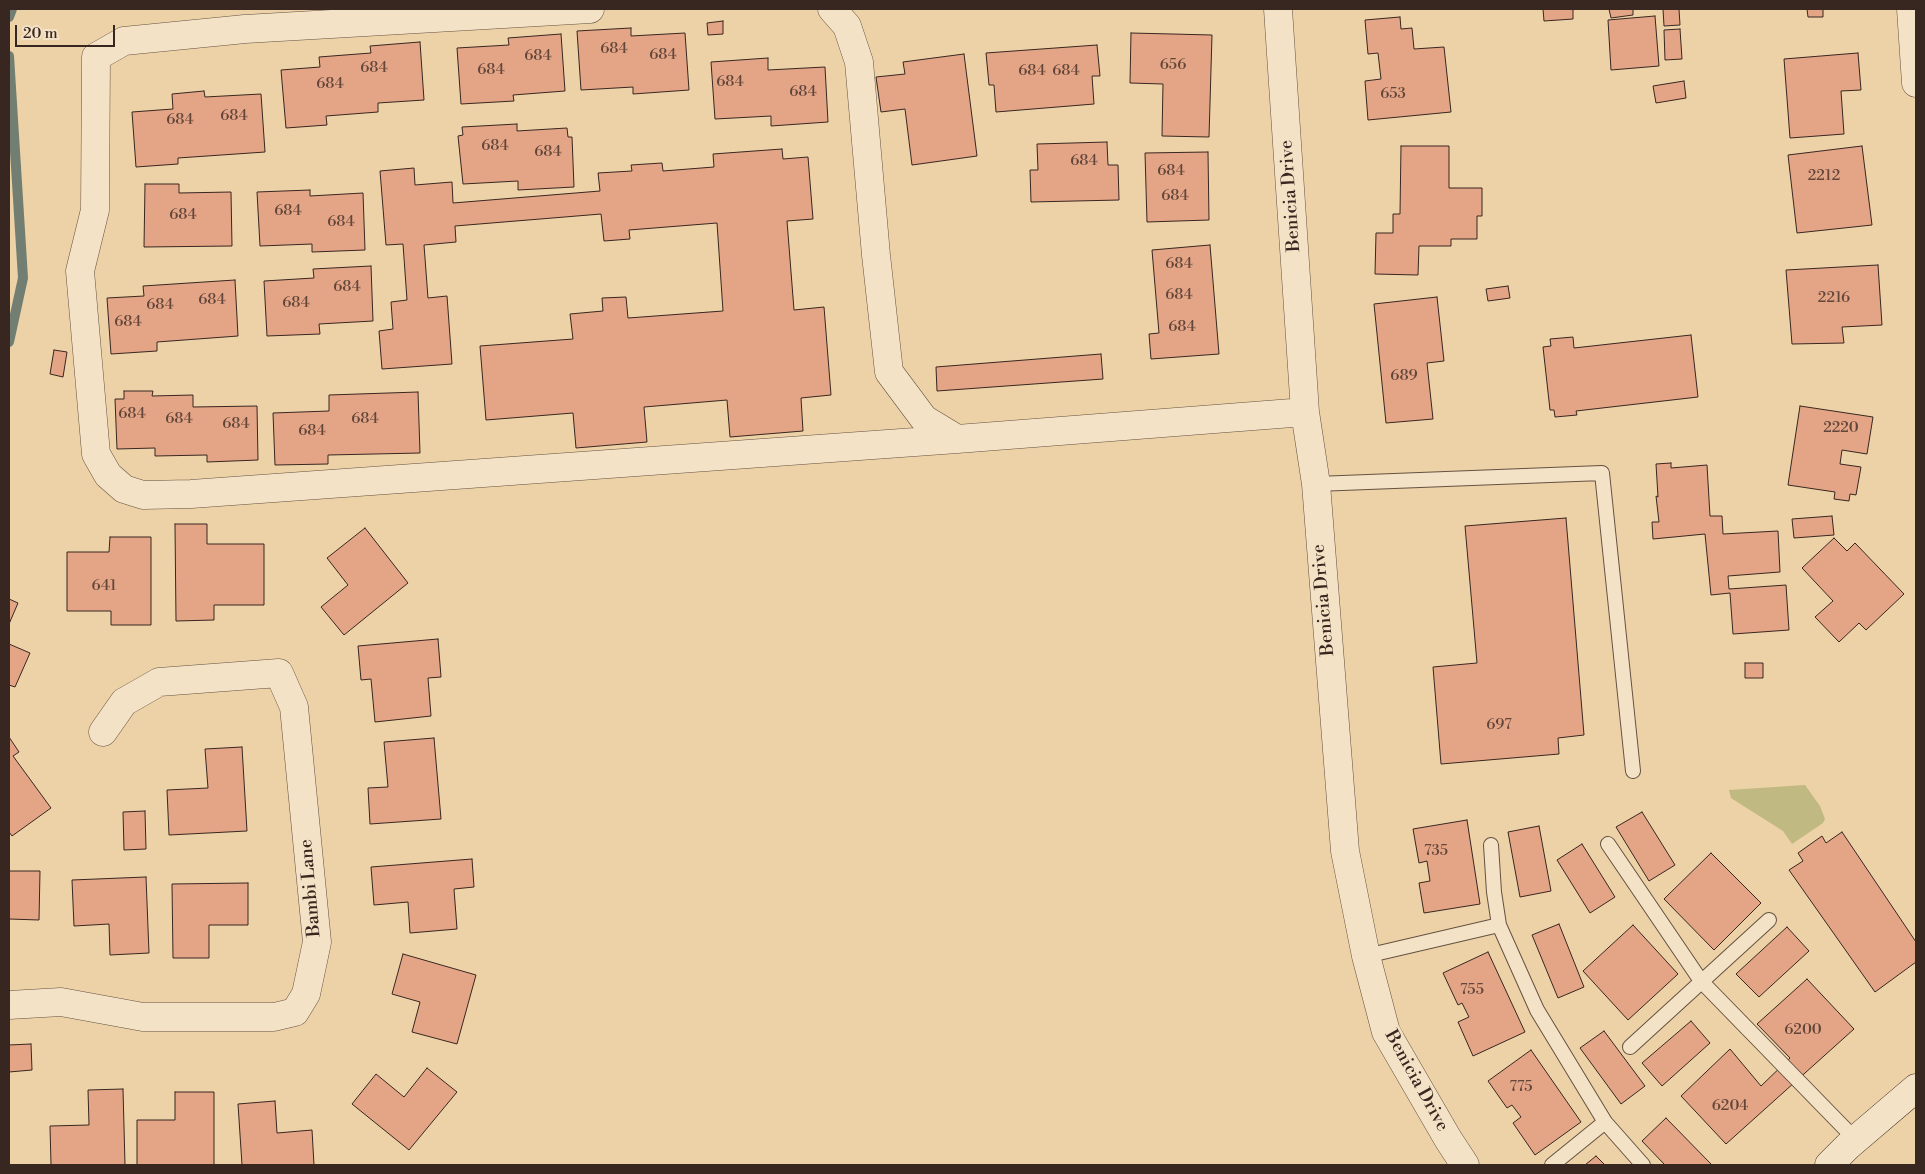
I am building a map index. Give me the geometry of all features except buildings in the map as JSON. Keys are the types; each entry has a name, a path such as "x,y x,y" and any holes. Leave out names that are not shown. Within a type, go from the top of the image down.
{"street":[{"path":"590,9 236,30 124,42 96,57 95,210 80,271 96,454 108,475 124,490 143,495 191,494 1305,412"},
{"path":"832,9 847,26 859,62 876,255 890,372 924,419 957,439"},
{"name":"Benicia Drive","path":"1278,9 1305,412 1316,484 1345,852 1366,956 1386,1032 1448,1139 1466,1165"},
{"path":"1911,9 1916,83"},
{"name":"Bambi Lane","path":"9,1005 61,1002 143,1017 274,1016 295,1012 306,994 317,942 294,707 279,673 159,682 124,702 103,732"},
{"path":"1829,1165 1856,1139 1916,1088"}],"lane":[{"path":"1316,484 1602,472 1633,771"},
{"path":"1608,844 1701,981 1856,1139"},
{"path":"1491,845 1494,892 1499,925 1537,1010 1605,1122 1643,1165"},
{"path":"1630,1048 1769,920"},
{"path":"1366,956 1499,925"},
{"path":"1552,1165 1605,1122"}],"shaded area":[{"path":"1805,785 1820,806 1825,819 1823,823 1792,844 1783,831 1731,798 1729,790"}],"waterway":[{"path":"9,17 12,9"},
{"path":"9,56 23,278 9,342"}]}
